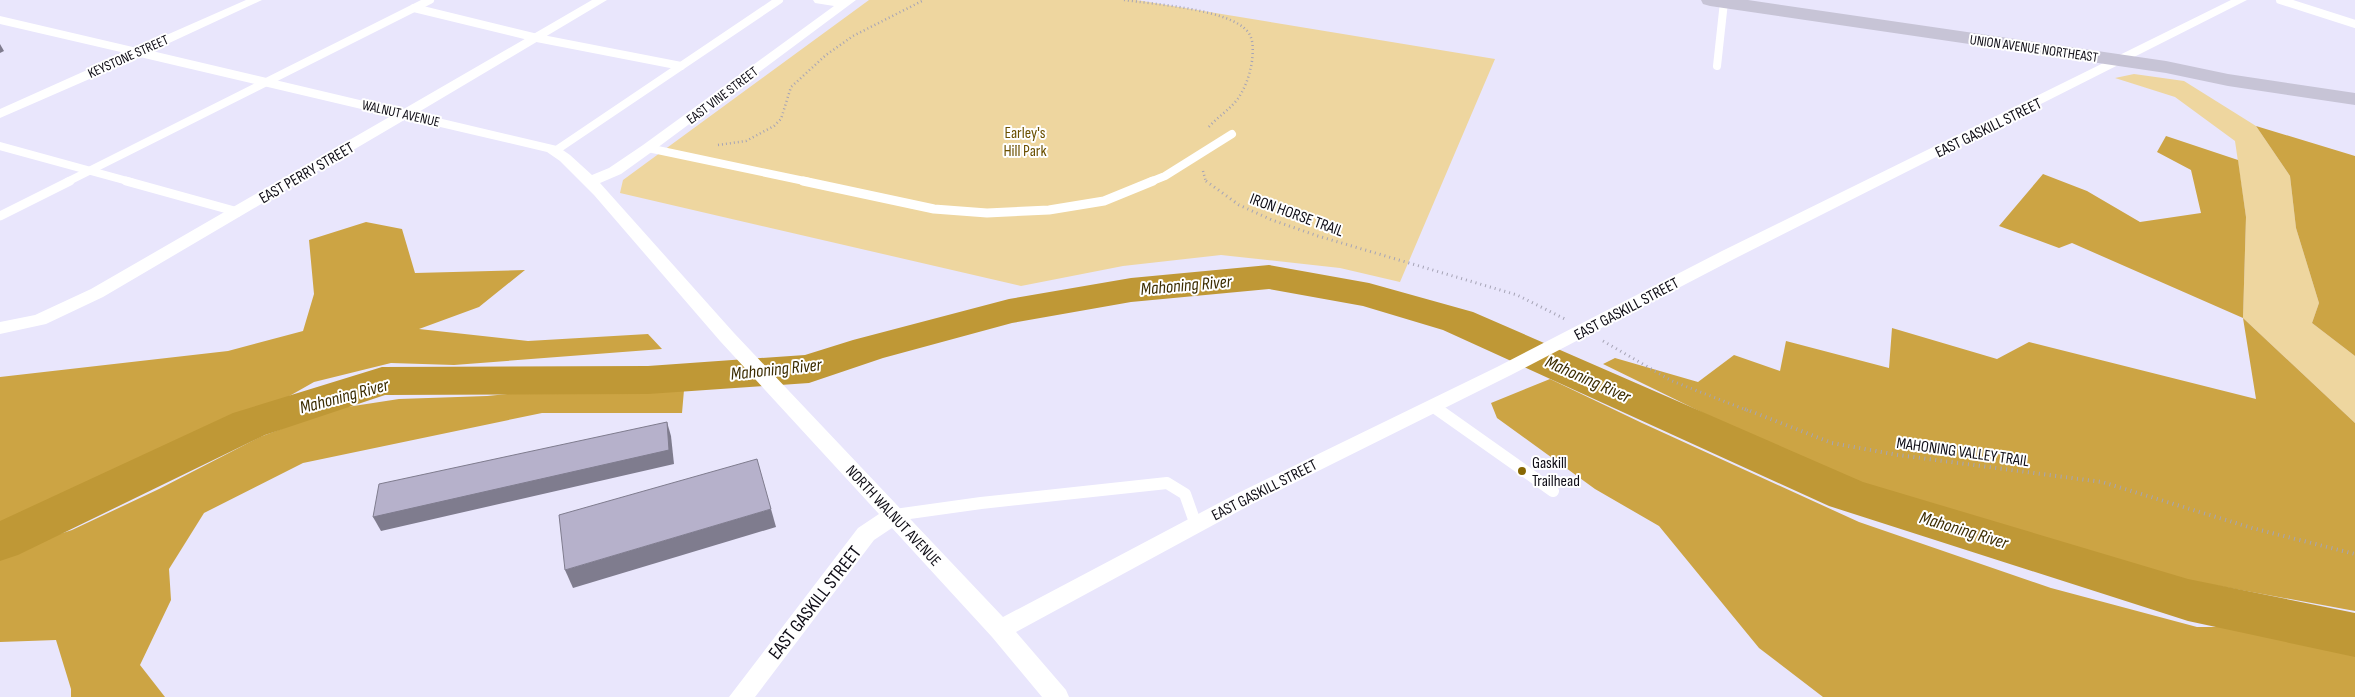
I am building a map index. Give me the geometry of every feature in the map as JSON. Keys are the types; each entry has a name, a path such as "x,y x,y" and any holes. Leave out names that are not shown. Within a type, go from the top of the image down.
{"main road":[{"name":"UNION AVENUE NORTHEAST","path":"1717,1 2121,60 2228,80 2355,99"},
{"name":"UNION AVENUE NORTHEAST","path":"2166,67 2232,71 2355,89"}],"street":[{"name":"KEYSTONE STREET","path":"0,114 256,0"},
{"name":"EAST PERRY STREET","path":"2,328 51,316 146,266 601,0"},
{"path":"819,0 848,2"},
{"name":"EAST GASKILL STREET","path":"1000,630 1311,465 1504,371 1728,255 2241,0"},
{"name":"EAST VINE STREET","path":"590,182 615,172 848,2"},
{"name":"WALNUT AVENUE","path":"0,20 539,145 555,151 590,182 727,337"},
{"path":"0,32 18,24"},
{"name":"NORTH WALNUT AVENUE","path":"727,337 806,423 895,515 1000,630 1057,697"},
{"name":"EAST GASKILL STREET","path":"741,697 866,534 895,515"}],"lane":[{"path":"0,216 430,0"},
{"path":"555,151 779,0"},
{"path":"2280,0 2355,24"},
{"path":"1717,1 1717,66"},
{"path":"414,8 537,38 681,66"},
{"path":"648,148 934,209 987,213 1049,210 1104,201 1165,176 1232,134"},
{"path":"0,146 88,172 238,212"},
{"path":"1432,406 1553,491"},
{"path":"895,515 981,503 1167,483 1185,494 1196,525"}],"path":[{"path":"715,145 746,140 774,126 781,119 791,87 826,55 853,36 924,0"},
{"path":"1124,0 1193,10 1228,20 1245,29 1252,39 1254,52 1247,82 1239,97 1209,126 1198,143 1198,156"},
{"name":"IRON HORSE TRAIL","path":"1198,156 1203,161 1206,182 1239,204 1272,220 1318,236 1517,295 1553,312 1580,332"},
{"name":"MAHONING VALLEY TRAIL","path":"1580,332 1672,381 1832,443 1898,455 2102,482 2252,528 2355,554"}],"green space":[{"name":"Earley's Hill Park","path":"869,0 1136,0 1495,59 1400,282 1340,268 1221,255 1123,266 1021,286 620,193 623,180"},
{"path":"2134,74 2184,81 2256,126 2290,176 2296,228 2319,303 2312,323 2355,356 2355,423 2243,318 2246,217 2235,141 2175,97 2115,78"}],"shaded area":[{"path":"2256,126 2355,156 2355,356 2312,323 2319,303 2296,228 2290,176"},
{"path":"2166,136 2238,160 2246,217 2243,318 2072,243 2059,248 1999,226 2043,174 2087,191 2140,222 2201,213 2191,170 2157,152"},
{"path":"366,222 402,229 415,273 525,270 479,307 419,329 528,341 648,334 662,349 454,365 391,363 314,382 270,407 136,469 62,494 0,525 0,377 228,351 303,331 314,294 309,240"},
{"path":"2243,318 2355,423 2355,611 2122,568 1895,500 1789,455 1603,364 1615,358 1698,382 1734,355 1780,371 1786,341 1889,368 1892,328 1997,359 2029,342 2256,399"},
{"path":"1550,379 1859,522 2051,588 2197,627 2253,627 2355,649 2355,697 1823,697 1759,648 1659,526 1595,489 1497,418 1491,403"},
{"path":"559,389 684,390 682,413 542,413 303,463 204,513 169,569 171,600 140,665 165,697 71,697 71,689 56,640 0,642 0,556 7,551 72,530 159,489 260,437 334,409 399,399 487,396"}],"building":[{"path":"667,422 669,450 373,517 379,484"},
{"path":"757,459 771,509 565,570 559,515"}],"waterway":[{"name":"Mahoning River","path":"0,542 249,424 382,381 489,379 648,380 809,369 868,349 1009,311 1131,290 1269,277 1369,295 1458,321 1846,494 2188,600 2355,635"}],"place":[{"name":"Gaskill Trailhead","path":"1522,471"}]}
